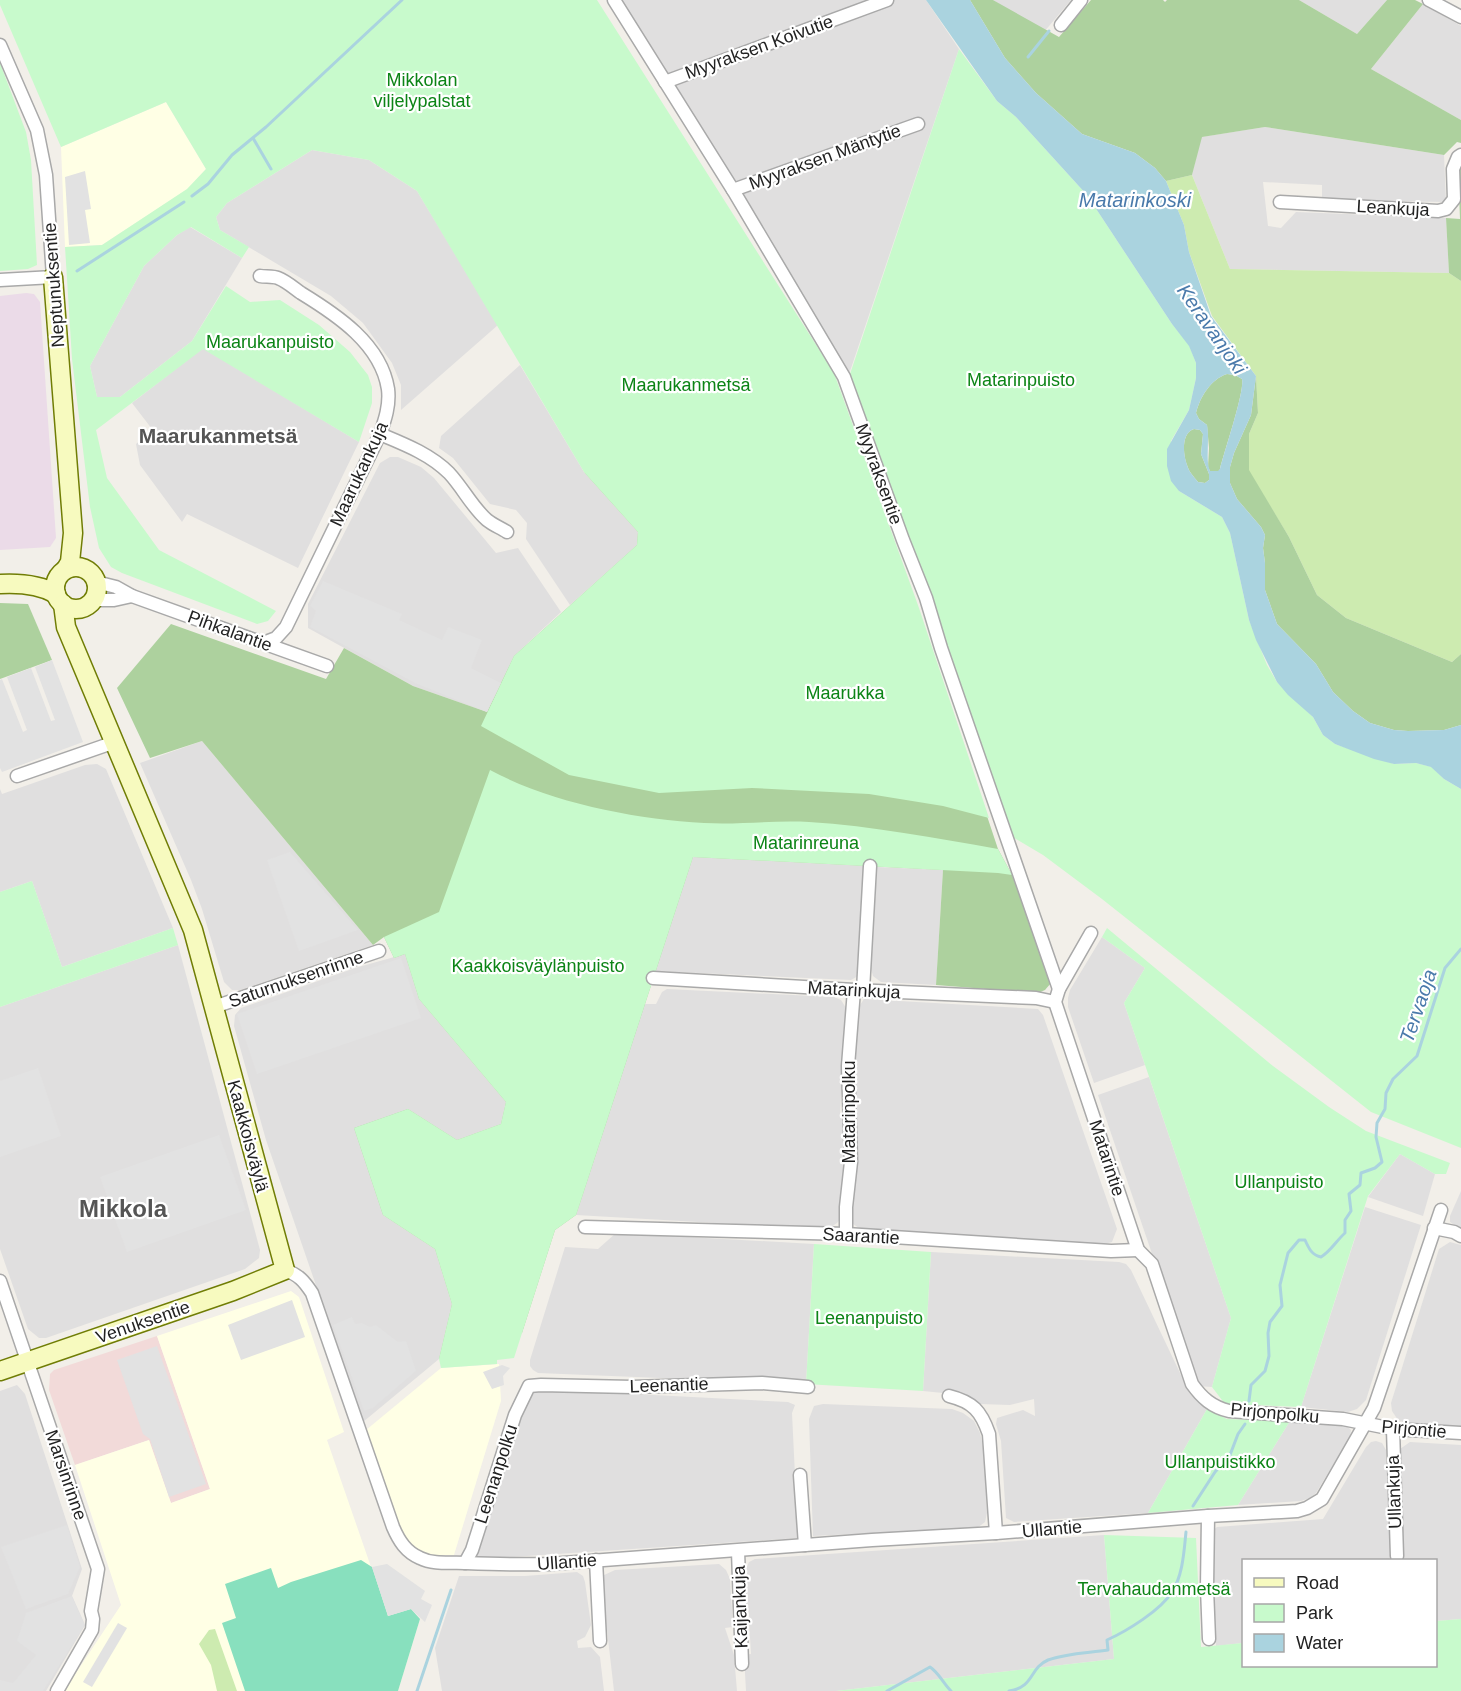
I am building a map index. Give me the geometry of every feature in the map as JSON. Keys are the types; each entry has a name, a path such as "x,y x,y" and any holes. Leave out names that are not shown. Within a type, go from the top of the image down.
{"street":[{"name":"Myyraksentie","path":"614,0 733,190 844,377 926,598 941,648 1059,989"},
{"name":"Myyraksen Koivutie","path":"665,82 887,0"},
{"path":"1061,25 1081,0"},
{"path":"1430,0 1461,17"},
{"name":"Neptunuksentie","path":"0,45 37,130 46,175 73,533 69,562 61,586"},
{"name":"Myyraksen Mäntytie","path":"733,190 918,124"},
{"name":"Leankuja","path":"1280,202 1438,211 1446,208 1454,199 1453,169 1461,155"},
{"name":"Maarukankuja","path":"260,276 278,278 327,309 362,340 379,363 388,392 388,406 380,434 286,627 276,638 263,643"},
{"path":"0,280 53,277"},
{"path":"380,434 402,442 434,461 448,473 489,522 507,532"},
{"name":"Neptunuksentie","path":"73,533 83,548 90,590"},
{"path":"7,583 61,586 78,567 90,590 73,608 61,586"},
{"name":"Kaakkoisväylä","path":"61,586 66,627 194,930 285,1270"},
{"name":"Pihkalantie","path":"90,590 116,587 132,596 327,666"},
{"name":"Pihkalantie","path":"90,590 114,600 132,596"},
{"name":"Kaakkoisväylä","path":"79,654 78,625 90,590"},
{"path":"17,776 115,742"},
{"name":"Matarinpolku","path":"846,1234 846,1206 851,1162 848,1066 870,866"},
{"path":"1055,1002 1059,989 1092,933"},
{"name":"Saturnuksenrinne","path":"214,1007 379,951"},
{"name":"Matarinkuja","path":"653,978 1036,998 1055,1002"},
{"name":"Matarintie","path":"1055,1002 1138,1250 1152,1264 1192,1384"},
{"name":"Ullantie","path":"465,1563 507,1565 738,1551 1297,1511 1307,1508 1322,1499 1367,1424 1441,1210"},
{"name":"Saarantie","path":"585,1227 846,1234 1111,1251 1138,1250"},
{"path":"1434,1228 1454,1232 1461,1236"},
{"path":"285,1270 304,1280 312,1293 398,1540 405,1549 420,1559 440,1563 465,1563"},
{"name":"Venuksentie","path":"0,1371 233,1291 285,1270"},
{"name":"Marsinrinne","path":"0,1281 96,1562 96,1590 91,1611 92,1630 57,1691"},
{"name":"Leenantie","path":"529,1386 541,1384 632,1387 762,1383 808,1387"},
{"name":"Pirjonpolku","path":"1192,1384 1208,1402 1229,1411 1342,1419 1367,1424"},
{"name":"Leenanpolku","path":"465,1563 472,1550 515,1415 529,1386"},
{"path":"949,1396 964,1400 976,1408 985,1421 989,1434 996,1533"},
{"name":"Pirjontie","path":"1367,1424 1393,1429 1461,1433"},
{"name":"Ullankuja","path":"1393,1429 1397,1556"},
{"path":"800,1475 804,1545"},
{"path":"1208,1516 1209,1639"},
{"name":"Kaijankuja","path":"738,1551 742,1664"},
{"path":"596,1560 600,1641"}],"shaded area":[{"path":"616,0 926,0 959,49 848,377"},
{"path":"993,0 1071,0 1044,32"},
{"path":"1299,0 1387,0 1357,34"},
{"path":"1423,4 1461,26 1461,120 1371,69"},
{"path":"166,102 206,169 188,189 102,245 65,247 61,147"},
{"path":"1265,127 1444,155 1446,202 1322,200 1322,185 1263,182 1268,226 1281,228 1296,212 1446,218 1449,273 1230,269 1192,175 1201,137"},
{"path":"312,150 369,160 417,191 498,325 401,410 401,385 392,363 363,323 331,296 220,230 216,217 227,203"},
{"path":"85,171 91,209 85,210 90,243 69,245 65,177"},
{"path":"190,227 242,258 192,341 120,397 97,397 90,366 144,266 177,235"},
{"path":"34,294 40,302 56,538 50,547 0,550 0,296"},
{"path":"203,348 359,442 298,568 187,514 182,522 140,465 136,444 152,429 132,403"},
{"path":"520,365 584,472 638,532 637,545 570,605 526,539 527,523 516,510 490,504 453,458 439,448 441,436"},
{"path":"390,457 398,457 421,467 434,478 496,553 518,548 561,612 514,656 487,712 413,686 308,628 308,604 380,463"},
{"path":"323,581 402,614 399,620 442,640 448,627 482,640 471,668 501,683 487,712 415,683 310,627 316,611 310,606"},
{"path":"52,660 83,742 2,772 0,768 0,680 2,679 23,732 27,730 7,677 31,668 51,721 55,720 35,667"},
{"path":"202,741 373,945 240,990 232,990 224,982 191,880 140,763"},
{"path":"97,764 106,769 173,928 62,967 32,881 0,892 0,789 2,794 85,765"},
{"path":"290,852 358,930 299,951 267,860"},
{"path":"693,857 866,866 858,976 851,980 654,971"},
{"path":"877,867 943,870 936,985 881,982 873,976 871,969"},
{"path":"1102,937 1145,968 1124,1003 1145,1065 1094,1083 1068,1007 1068,998 1070,990"},
{"path":"178,945 260,1250 259,1258 245,1269 46,1338 39,1338 28,1329 0,1249 0,1007"},
{"path":"405,954 419,999 506,1102 501,1124 457,1140 408,1109 383,1215 435,1249 452,1304 439,1359 363,1422 266,1140 234,1026 235,1015 241,1008 355,968"},
{"path":"401,958 421,1018 257,1074 237,1014"},
{"path":"667,989 834,997 841,1000 846,1008 840,1113 846,1130 842,1217 837,1223 822,1229 576,1215 644,1004 656,1004 662,992"},
{"path":"864,999 1038,1009 1043,1015 1117,1229 1112,1242 1105,1244 862,1230 853,1224 851,1219 857,1113 851,1096 856,1011"},
{"path":"38,1068 61,1136 0,1157 0,1081"},
{"path":"1149,1077 1231,1318 1212,1387 1197,1386 1098,1095"},
{"path":"219,1135 246,1210 127,1252 100,1177"},
{"path":"1400,1154 1435,1174 1423,1216 1368,1197"},
{"path":"1461,1191 1461,1230 1450,1222 1450,1216"},
{"path":"1365,1207 1421,1225 1366,1400 1357,1409 1348,1412 1301,1407"},
{"path":"616,1233 814,1244 806,1384 538,1373 533,1370 530,1360 565,1247 598,1249"},
{"path":"1450,1242 1461,1245 1461,1426 1406,1423 1398,1420 1392,1411 1391,1403 1439,1249"},
{"path":"931,1252 1119,1262 1126,1264 1131,1270 1190,1394 1207,1409 1148,1513 1014,1522 1006,1518 1001,1441 996,1424 997,1418 1023,1410 1035,1416 1034,1399 1010,1405 979,1404 963,1395 923,1391"},
{"path":"291,1291 299,1297 344,1432 327,1440 388,1616 420,1619 398,1691 64,1691 121,1605 75,1465 149,1440 171,1503 210,1489 157,1336"},
{"path":"292,1300 305,1337 241,1360 228,1325"},
{"path":"352,1317 355,1324 362,1323 370,1327 376,1325 398,1342 406,1341 416,1371 373,1408 364,1411 333,1325"},
{"path":"157,1336 210,1489 171,1503 149,1440 75,1465 49,1390 50,1374 54,1370"},
{"path":"157,1346 206,1484 169,1497 150,1439 143,1434 117,1360"},
{"path":"499,1364 501,1401 454,1555 422,1555 404,1539 366,1430 441,1368"},
{"path":"502,1365 510,1368 503,1376 504,1385 492,1389 483,1372"},
{"path":"17,1385 25,1394 82,1569 72,1596 85,1625 46,1691 0,1691 0,1391"},
{"path":"539,1389 788,1402 795,1405 792,1413 798,1538 495,1558 466,1556 519,1396"},
{"path":"823,1404 952,1409 974,1421 984,1450 987,1513 985,1522 977,1528 813,1536 809,1419 814,1406"},
{"path":"1290,1421 1344,1423 1351,1430 1350,1437 1316,1493 1310,1498 1301,1501 1238,1505"},
{"path":"1371,1442 1382,1443 1386,1450 1391,1559 1242,1559 1242,1643 1216,1646 1209,1537 1213,1530 1217,1527 1323,1519"},
{"path":"1410,1442 1461,1445 1461,1619 1437,1621 1437,1559 1404,1559 1398,1455 1400,1449"},
{"path":"67,1525 80,1567 68,1594 26,1609 1,1547"},
{"path":"1104,1535 1114,1659 836,1691 746,1691 744,1655 751,1654 746,1569 749,1562 755,1559"},
{"path":"387,1564 425,1591 421,1599 432,1605 425,1622 411,1609 388,1616 372,1567"},
{"path":"719,1564 726,1570 730,1579 733,1627 725,1628 734,1655 737,1691 614,1691 607,1630 604,1630 602,1576 615,1570"},
{"path":"577,1572 583,1576 585,1582 591,1625 585,1637 577,1641 578,1648 591,1647 600,1657 604,1691 442,1691 435,1648 459,1576 525,1576"},
{"path":"72,1596 85,1625 43,1691 0,1691 0,1680 13,1683 36,1655 17,1641 26,1613"},
{"path":"118,1623 127,1628 92,1687 83,1682"}],"green space":[{"name":"Maarukanmetsä","path":"0,0 597,0 834,373 919,608 989,818 943,806 869,794 752,788 659,793 569,775 481,726 514,656 637,545 638,532 584,472 417,191 369,160 312,150 227,203 216,217 220,230 249,247 242,258 191,227 177,235 144,266 90,366 97,397 120,397 192,341 226,286 250,302 280,300 319,325 350,352 368,375 372,387 372,403 359,442 203,349 96,430 107,478 159,550 276,611 268,621 257,624 111,567 99,548 90,507 72,359 65,247 102,245 187,189 206,169 166,102 61,147 0,5"},
{"path":"970,0 993,0 1059,37 1091,0 1163,0 1165,2 1167,0 1299,0 1357,34 1387,0 1415,0 1423,4 1371,69 1461,120 1461,143 1457,142 1444,155 1265,127 1202,137 1192,175 1166,181 1155,168 1135,153 1082,134 1036,93 1005,58"},
{"name":"Matarinpuisto","path":"959,49 997,101 1016,117 1087,195 1172,324 1189,345 1196,363 1196,378 1189,410 1171,441 1179,491 1222,517 1230,533 1249,620 1267,665 1277,682 1313,717 1323,735 1335,744 1394,764 1416,763 1432,767 1444,779 1461,789 1461,1148 1371,1112 1102,899 1043,855 1011,836 984,753 956,682 922,572 849,377"},
{"path":"0,63 26,132 31,160 37,265 28,269 0,271"},
{"path":"1461,165 1461,281 1449,273 1446,218 1460,219 1458,167"},
{"path":"1192,175 1230,269 1449,273 1461,281 1461,654 1452,662 1346,618 1317,595 1289,537 1248,470 1249,434 1258,413 1256,376 1212,316 1189,252 1184,225 1166,181"},
{"path":"1227,374 1242,379 1242,386 1220,469 1210,471 1207,425 1199,419 1196,413 1207,389 1221,376"},
{"path":"1256,376 1258,413 1249,434 1249,470 1289,537 1317,595 1346,618 1452,662 1461,654 1461,725 1444,730 1408,731 1394,730 1370,723 1333,692 1316,664 1277,624 1265,590 1263,548 1265,535 1237,499 1230,483 1230,467 1234,453 1251,415"},
{"path":"1194,429 1200,430 1203,434 1201,454 1209,474 1209,480 1205,483 1198,482 1189,470 1186,460 1185,439"},
{"path":"584,472 971,768 998,849 1012,875 1051,983 1045,990 1038,993 936,985 943,870 693,857 576,1215 555,1230 522,1333 439,1359 452,1304 435,1249 383,1215 354,1128 408,1109 457,1140 501,1124 506,1102 419,999 405,954 394,958 384,937 373,945 202,741 150,758 117,688 171,624 326,679 344,648 413,686 487,712 514,656 637,545 638,532"},
{"path":"0,603 28,604 52,660 0,679"},
{"name":"Kaakkoisväylänpuisto","path":"490,770 539,792 594,807 650,818 717,823 796,822 856,826 998,849 1012,875 693,857 576,1215 555,1230 514,1358 497,1360 497,1364 441,1368 439,1359 452,1304 435,1249 383,1215 354,1128 408,1109 457,1140 501,1124 506,1102 419,999 405,954 394,958 384,937 439,912"},
{"path":"32,881 62,967 173,928 178,945 0,1007 0,892"},
{"name":"Ullanpuisto","path":"1107,928 1273,1066 1329,1107 1366,1131 1450,1163 1446,1174 1435,1174 1400,1154 1368,1196 1301,1407 1225,1404 1212,1387 1231,1318 1124,1003 1145,968 1102,937"},
{"name":"Leenanpuisto","path":"814,1244 931,1252 923,1391 806,1384"},
{"name":"Ullanpuistikko","path":"1207,1409 1227,1419 1290,1421 1238,1505 1148,1513"},
{"name":"Tervahaudanmetsä","path":"1104,1535 1196,1538 1201,1647 1242,1643 1242,1667 1437,1667 1437,1621 1461,1619 1461,1691 836,1691 1114,1659"},
{"path":"361,1560 372,1567 388,1616 411,1609 420,1619 398,1691 245,1691 222,1623 236,1618 225,1584 271,1568 278,1588"},
{"path":"215,1629 237,1691 217,1691 211,1665 199,1644 209,1630"}],"water":[{"name":"Matarinkoski","path":"926,0 970,0 1005,58 1036,93 1082,134 1135,153 1155,168 1166,181 1184,225 1189,252 1211,316 1256,376 1251,415 1234,453 1230,467 1230,483 1237,499 1265,535 1263,548 1265,590 1277,624 1316,664 1333,692 1370,723 1394,730 1408,731 1444,730 1461,725 1461,789 1444,779 1431,767 1416,763 1394,764 1335,744 1323,735 1313,717 1277,682 1256,640 1249,620 1230,533 1222,517 1179,491 1171,481 1167,466 1167,449 1189,410 1196,378 1196,363 1189,346 1087,195 1016,117 997,101","holes":["1227,374 1242,379 1242,386 1220,469 1210,471 1207,425 1199,419 1196,413 1207,389 1221,376","1194,429 1200,430 1203,434 1201,454 1209,474 1209,480 1205,483 1198,482 1189,470 1186,460 1185,439"]}],"waterway":[{"path":"192,196 208,184 232,155 266,127 402,0"},
{"path":"1028,57 1049,31"},
{"path":"253,138 271,169"},
{"path":"77,271 184,202"},
{"name":"Tervaoja","path":"1249,1401 1251,1385 1265,1371 1269,1356 1270,1322 1282,1306 1280,1285 1288,1253 1299,1240 1305,1240 1311,1251 1321,1257 1345,1233 1345,1220 1351,1211 1349,1194 1360,1185 1361,1173 1375,1168 1382,1162 1376,1137 1377,1123 1385,1109 1386,1093 1393,1079 1417,1056 1445,968 1461,949"},
{"name":"Tervaoja","path":"1193,1506 1215,1472 1230,1455 1238,1434 1245,1424"},
{"name":"Tervaoja","path":"1009,1691 1023,1686 1042,1663 1048,1660 1108,1650 1107,1640 1133,1626 1160,1606 1172,1592 1179,1578 1186,1532"},
{"path":"417,1691 451,1590"},
{"name":"Tervaoja","path":"887,1691 930,1667 951,1691"}],"district":[{"name":"Maarukanmetsä","path":"218,436"},
{"name":"Mikkola","path":"123,1209"}],"park label":[{"name":"Mikkolan viljelypalstat","path":"422,90"},
{"name":"Maarukanpuisto","path":"270,342"},
{"name":"Maarukka","path":"845,693"},
{"name":"Matarinreuna","path":"806,843"}],"water label":[{"name":"Keravanjoki","path":"1212,329"}]}
